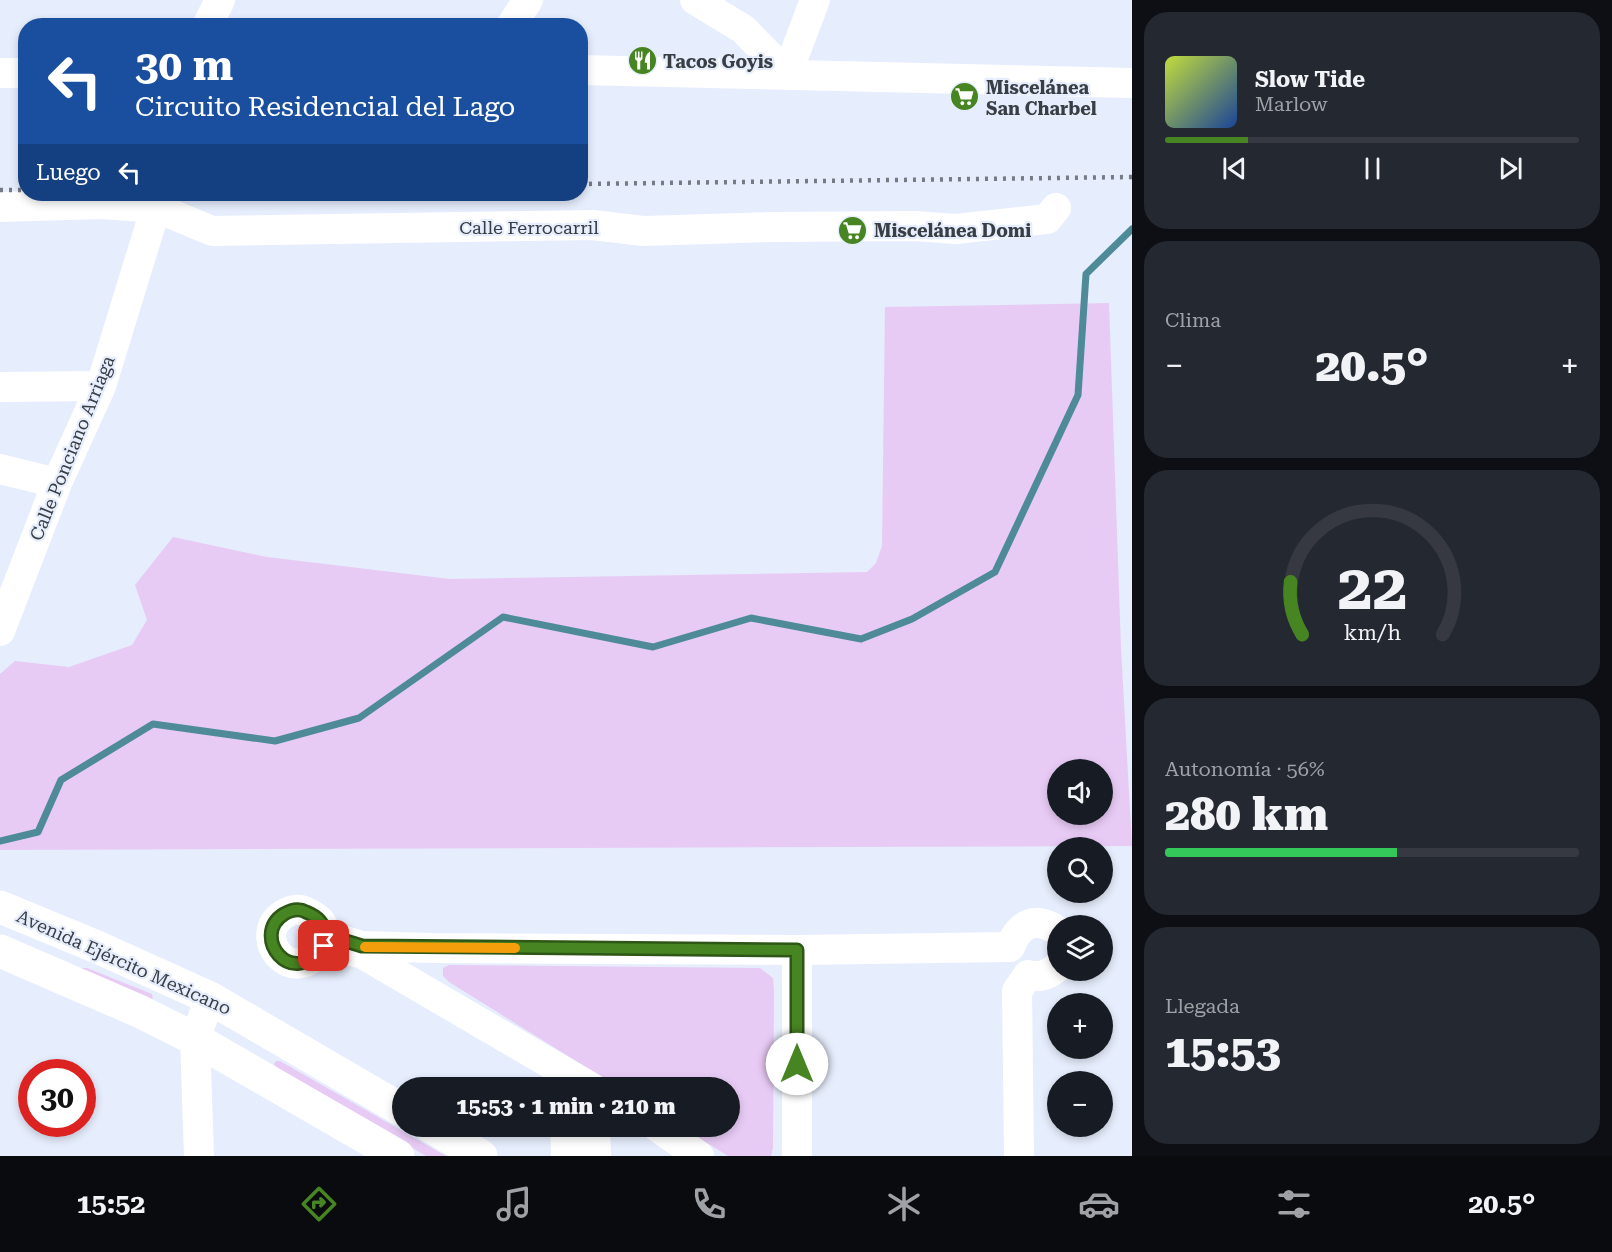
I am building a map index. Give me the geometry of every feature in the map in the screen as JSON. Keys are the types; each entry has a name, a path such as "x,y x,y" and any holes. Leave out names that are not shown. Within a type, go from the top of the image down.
{"main road":[{"name":"Avenida Ejército Mexicano","path":"0,907 97,947 210,998 392,1104"},
{"path":"0,951 141,1012 195,1039 399,1156"},
{"path":"449,1137 481,1156"}],"street":[{"path":"211,18 220,0"},
{"path":"516,18 528,0"},
{"path":"695,0 743,29 787,74"},
{"path":"787,74 815,0"},
{"path":"588,70 1132,83"},
{"path":"0,73 18,73"},
{"name":"Calle Ferrocarril","path":"0,207 158,201 212,231 593,225 643,231 915,226 956,229 1047,219 1056,208"},
{"name":"Calle Ponciano Arriaga","path":"0,631 57,483 101,386 158,201"},
{"path":"0,387 101,386"},
{"path":"0,469 57,483"},
{"path":"561,1077 361,953 324,946 317,957 308,962 293,964 281,958 273,948 271,937 273,926 279,917 289,911 302,909 318,918 324,926 326,935 362,946 797,950 1010,947 1015,934 1025,925 1038,922 1047,924"},
{"path":"797,950 798,1156"},
{"path":"1019,1156 1017,991 1028,975 1047,976"},
{"path":"199,1156 195,1039 210,998"},
{"path":"565,1137 566,1156"},
{"path":"595,1137 596,1156"},
{"path":"672,1137 699,1156"}],"shaded area":[{"path":"1109,303 1121,648 1132,846 1113,846 1113,837 1047,837 1047,846 0,850 0,674 15,661 69,667 132,645 147,620 135,585 173,537 267,557 450,579 867,572 876,563 882,546 885,307"},
{"path":"449,965 760,968 773,978 774,991 773,1148 771,1156 728,1156 697,1137 740,1137 740,1077 602,1077 449,982 443,976 443,968"},
{"path":"82,968 152,994 153,1001 80,972"},
{"path":"280,1061 392,1125 392,1136 276,1068 274,1064"},
{"path":"394,1137 413,1137 446,1156 426,1156"}],"waterway":[{"path":"0,841 38,832 61,780 153,724 275,741 359,718 503,617 653,647 751,618 861,639 912,619 995,572 1078,395 1086,274 1132,229"}],"railway":[{"path":"588,184 1132,177"},
{"path":"0,190 18,190"}],"slow traffic":[{"path":"365,947 515,948"}],"place":[{"name":"Tacos Goyis","path":"642,61"},
{"name":"Miscelánea San Charbel","path":"965,97"},
{"name":"Miscelánea Domi","path":"853,230"}],"route":[{"path":"324,946 317,957 308,962 293,964 281,958 273,948 271,937 273,926 279,917 289,911 302,909 318,918 324,926 326,935 362,946 797,950 797,1064"}]}
